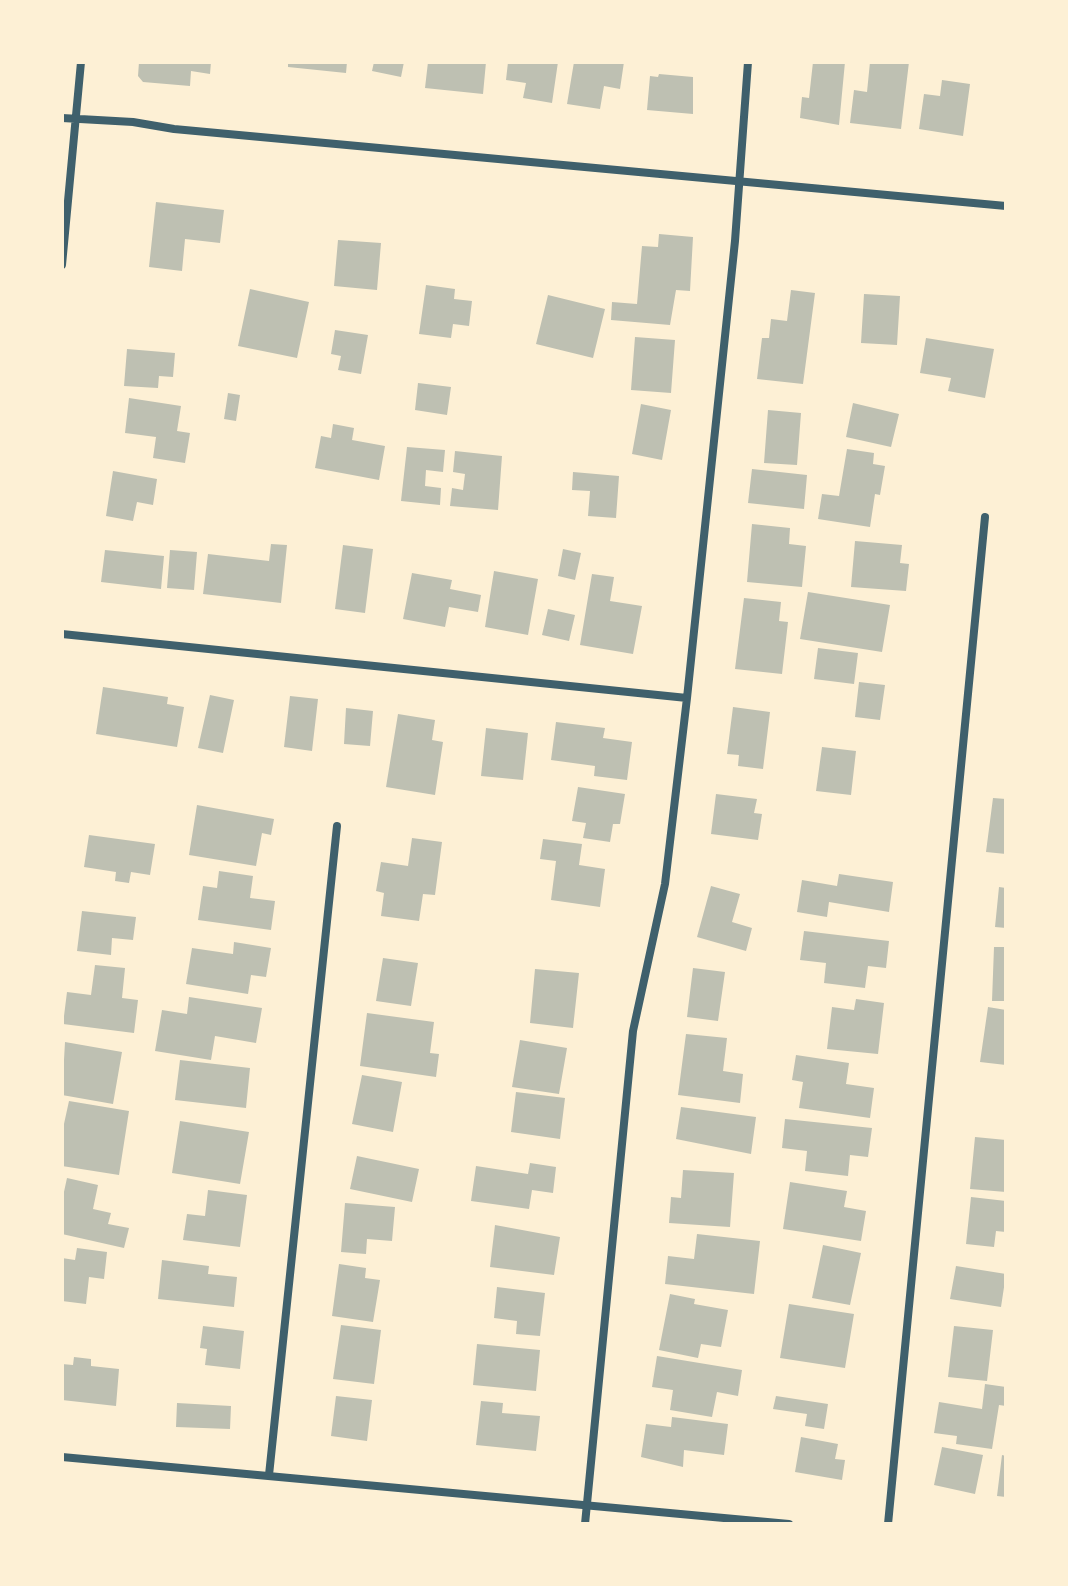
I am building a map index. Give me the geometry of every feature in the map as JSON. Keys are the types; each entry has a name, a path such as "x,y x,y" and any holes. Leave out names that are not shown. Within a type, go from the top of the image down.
{"street":[{"path":"62,265 81,62"},
{"path":"585,1524 633,1031 665,884 687,698 748,62"},
{"path":"62,118 133,122 174,129 1006,206"},
{"path":"888,1524 985,517"},
{"path":"62,634 687,698"},
{"path":"269,1475 337,826"},
{"path":"62,1457 789,1524"}],"building":[{"path":"139,62 211,62 210,74 191,71 190,86 143,82 138,76"},
{"path":"288,62 347,62 346,73 288,67"},
{"path":"374,62 404,62 401,77 372,71"},
{"path":"428,62 486,62 483,94 425,88"},
{"path":"508,62 558,62 552,103 523,98 526,83 506,80"},
{"path":"574,62 624,62 620,89 604,86 600,109 567,104"},
{"path":"813,62 845,62 839,125 800,118 802,97 809,98"},
{"path":"870,62 909,62 901,129 850,123 854,90 867,92"},
{"path":"659,74 693,77 693,114 647,110 650,76 658,77"},
{"path":"942,80 970,84 963,136 919,129 924,94 940,96"},
{"path":"156,202 224,210 220,243 185,239 182,271 149,267"},
{"path":"659,234 693,237 690,291 676,290 670,325 611,320 612,302 637,304 642,246 658,247"},
{"path":"338,240 381,243 377,290 334,286"},
{"path":"426,285 455,289 454,299 472,301 469,326 453,324 451,338 419,334"},
{"path":"250,289 309,302 297,358 238,346"},
{"path":"791,290 815,293 803,384 757,379 762,338 769,338 771,319 787,321"},
{"path":"864,294 900,296 897,345 861,343"},
{"path":"548,295 605,309 593,358 536,344"},
{"path":"335,330 368,335 361,374 338,370 341,356 331,354"},
{"path":"635,337 675,340 671,393 631,390"},
{"path":"926,338 994,349 985,398 948,391 951,378 920,373"},
{"path":"127,349 175,353 173,377 159,376 158,388 124,386"},
{"path":"418,383 451,387 447,415 415,410"},
{"path":"228,393 240,395 236,421 224,419"},
{"path":"129,398 181,406 177,431 190,433 185,463 153,458 156,437 125,433"},
{"path":"853,403 899,414 891,447 846,437"},
{"path":"641,404 671,410 662,460 632,454"},
{"path":"768,410 801,413 797,465 764,463"},
{"path":"333,424 354,428 352,440 385,446 379,480 315,468 321,436 331,438"},
{"path":"407,447 445,450 443,472 426,470 425,486 441,488 440,505 401,501"},
{"path":"847,449 874,453 873,464 885,466 880,495 875,494 870,527 818,519 822,494 839,496"},
{"path":"455,451 502,456 498,510 450,506 452,488 463,490 465,474 453,472"},
{"path":"752,469 807,475 804,509 748,503"},
{"path":"113,471 157,479 153,505 137,502 133,521 106,516"},
{"path":"573,472 619,476 616,518 588,516 590,491 572,490"},
{"path":"752,524 790,528 789,544 806,546 802,587 747,582"},
{"path":"855,541 902,545 900,563 909,564 906,591 851,587"},
{"path":"271,544 287,545 281,603 203,594 208,554 269,561"},
{"path":"343,545 373,549 365,613 335,609"},
{"path":"563,549 581,553 575,580 558,576"},
{"path":"105,550 164,556 161,589 101,582"},
{"path":"170,550 197,552 194,590 167,588"},
{"path":"494,571 538,579 528,635 485,627"},
{"path":"412,573 452,580 450,589 481,595 478,612 449,607 445,627 403,619"},
{"path":"592,574 614,577 610,601 642,606 633,654 580,645"},
{"path":"808,592 890,605 882,652 800,639"},
{"path":"744,598 781,602 779,621 788,622 782,674 735,669"},
{"path":"548,609 575,615 569,641 542,635"},
{"path":"818,648 858,653 854,684 814,679"},
{"path":"859,682 885,685 880,720 855,717"},
{"path":"103,687 168,697 167,704 184,707 177,747 96,734"},
{"path":"210,695 234,700 223,753 198,748"},
{"path":"290,696 318,699 312,751 284,747"},
{"path":"733,707 770,712 763,769 738,766 739,755 727,754"},
{"path":"346,708 373,711 370,746 344,744"},
{"path":"398,714 435,720 432,740 443,742 435,795 386,787"},
{"path":"556,722 605,728 603,738 632,742 627,780 594,776 595,766 551,760"},
{"path":"486,728 528,733 523,780 481,776"},
{"path":"822,747 856,751 851,795 816,791"},
{"path":"578,787 625,794 620,824 613,824 610,842 583,838 586,823 572,821"},
{"path":"716,794 757,799 754,813 762,814 758,840 711,834"},
{"path":"993,798 1006,799 1006,854 986,852"},
{"path":"197,805 274,819 271,835 262,833 256,866 189,855"},
{"path":"89,835 155,844 150,875 131,872 129,883 115,881 116,872 84,867"},
{"path":"412,838 442,842 435,895 423,894 419,921 381,916 384,893 376,891 381,862 408,866"},
{"path":"543,839 582,844 579,865 605,869 600,907 551,900 556,861 540,859"},
{"path":"219,871 253,876 250,898 275,901 271,930 198,920 203,886 217,888"},
{"path":"839,874 893,882 889,912 829,902 827,917 797,912 802,880 837,886"},
{"path":"711,886 740,894 732,922 752,928 746,951 697,937"},
{"path":"999,887 1006,888 1006,928 995,927"},
{"path":"82,911 136,917 133,940 112,938 111,955 77,951"},
{"path":"804,931 889,941 886,968 868,966 865,988 824,983 826,963 800,960"},
{"path":"234,942 271,948 266,977 251,975 248,994 186,984 192,948 233,954"},
{"path":"994,947 1006,947 1006,1001 992,1001"},
{"path":"383,958 418,963 411,1006 376,1001"},
{"path":"95,965 125,968 122,998 138,1000 134,1033 63,1024 67,992 91,995"},
{"path":"693,968 725,972 718,1021 687,1017"},
{"path":"535,969 579,973 573,1028 530,1023"},
{"path":"189,997 262,1008 256,1043 215,1036 211,1060 155,1051 162,1010 187,1014"},
{"path":"856,999 884,1003 878,1054 827,1049 832,1007 854,1010"},
{"path":"988,1007 1006,1010 1006,1065 980,1062"},
{"path":"367,1013 434,1022 430,1053 439,1054 436,1077 360,1066"},
{"path":"686,1034 727,1038 723,1071 743,1074 740,1103 678,1095"},
{"path":"520,1040 567,1048 559,1094 512,1087"},
{"path":"65,1042 122,1052 113,1104 62,1095"},
{"path":"796,1055 849,1063 846,1084 874,1088 870,1118 799,1108 803,1082 792,1080"},
{"path":"180,1060 250,1068 246,1108 175,1100"},
{"path":"362,1075 402,1082 393,1132 352,1124"},
{"path":"516,1092 565,1098 560,1139 511,1132"},
{"path":"69,1101 129,1111 119,1175 62,1166 62,1133"},
{"path":"681,1107 756,1117 751,1154 676,1139"},
{"path":"785,1119 872,1128 868,1157 850,1155 848,1176 805,1171 807,1151 782,1148"},
{"path":"180,1121 249,1132 240,1184 172,1173"},
{"path":"975,1137 1006,1140 1006,1192 970,1189"},
{"path":"357,1156 419,1169 412,1202 350,1189"},
{"path":"530,1163 556,1167 553,1193 532,1190 529,1209 471,1201 476,1166 528,1174"},
{"path":"683,1170 734,1173 730,1227 669,1223 671,1197 681,1198"},
{"path":"67,1178 98,1185 93,1209 111,1213 108,1224 129,1228 124,1248 62,1234 62,1201"},
{"path":"790,1182 847,1191 844,1207 866,1211 861,1241 783,1229"},
{"path":"208,1190 247,1195 240,1247 183,1240 187,1214 205,1216"},
{"path":"971,1197 1006,1201 1006,1232 996,1231 994,1247 966,1244"},
{"path":"345,1203 395,1207 392,1241 367,1239 366,1254 341,1252"},
{"path":"495,1225 560,1237 554,1275 490,1267"},
{"path":"697,1234 760,1241 754,1294 665,1284 668,1256 694,1259"},
{"path":"823,1245 861,1253 850,1305 812,1298"},
{"path":"77,1248 107,1252 104,1279 89,1277 86,1304 62,1301 62,1258 75,1260"},
{"path":"162,1260 209,1266 208,1274 237,1277 234,1307 158,1299"},
{"path":"339,1264 366,1268 365,1278 380,1280 373,1322 332,1316"},
{"path":"956,1266 1006,1274 1001,1307 950,1299"},
{"path":"497,1287 545,1293 540,1336 516,1334 517,1321 494,1318"},
{"path":"670,1294 695,1299 694,1304 728,1310 721,1347 701,1344 698,1358 659,1350"},
{"path":"789,1304 854,1314 845,1368 780,1358"},
{"path":"341,1325 381,1330 374,1384 333,1379"},
{"path":"203,1326 244,1331 240,1369 205,1365 207,1349 200,1348"},
{"path":"954,1326 993,1330 987,1381 948,1377"},
{"path":"477,1344 540,1350 536,1391 473,1385"},
{"path":"657,1356 742,1370 738,1396 717,1392 712,1417 670,1410 673,1390 652,1387"},
{"path":"74,1357 91,1359 91,1366 119,1369 116,1406 62,1400 62,1364 73,1365"},
{"path":"985,1384 1006,1387 1006,1406 999,1405 992,1449 956,1444 957,1436 934,1433 939,1402 982,1409"},
{"path":"336,1396 372,1400 367,1441 331,1436"},
{"path":"776,1396 828,1404 824,1429 805,1426 807,1414 773,1409"},
{"path":"481,1401 503,1403 502,1413 540,1416 536,1451 476,1445"},
{"path":"177,1403 231,1406 230,1429 176,1427"},
{"path":"672,1417 728,1424 724,1455 684,1450 683,1467 641,1457 646,1424 671,1427"},
{"path":"801,1437 838,1444 835,1459 845,1460 842,1480 795,1472"},
{"path":"942,1447 983,1455 975,1494 934,1485"},
{"path":"1002,1455 1006,1456 1006,1497 997,1496"}]}
